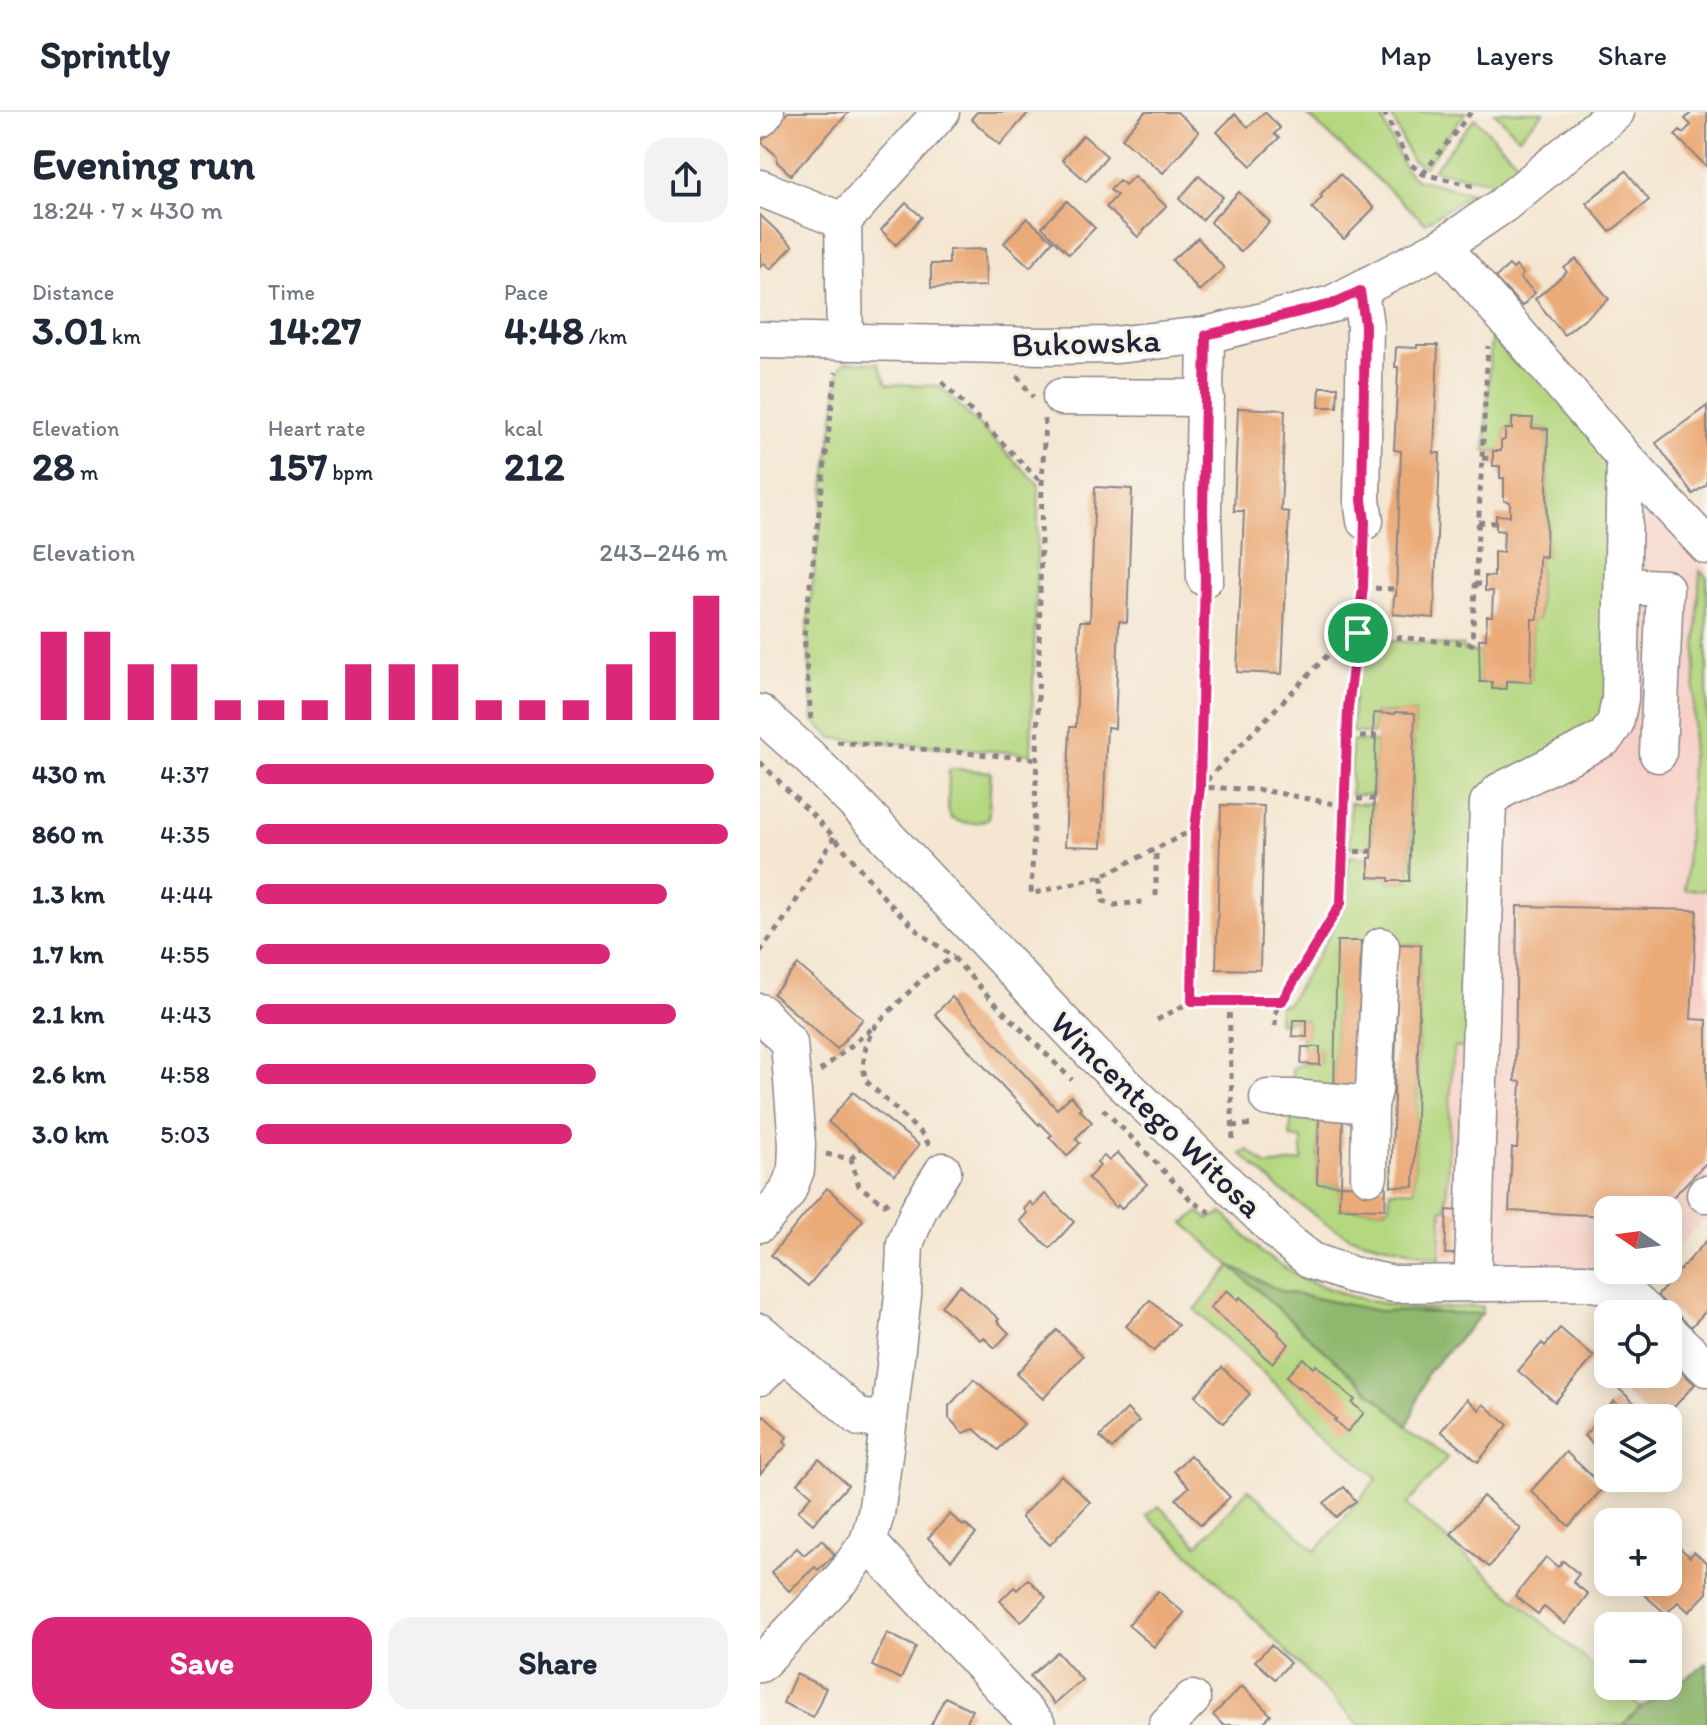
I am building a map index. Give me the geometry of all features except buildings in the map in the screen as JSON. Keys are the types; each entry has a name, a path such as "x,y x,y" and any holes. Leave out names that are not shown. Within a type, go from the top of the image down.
{"street":[{"path":"760,119 766,112"},
{"path":"841,351 843,221 941,112"},
{"name":"Bukowska","path":"760,340 841,351 1115,345 1206,335 1332,304 1443,246 1503,205 1616,112"},
{"path":"760,188 843,221"},
{"path":"1443,246 1625,458 1707,546"},
{"path":"1360,291 1365,325 1362,500 1365,521"},
{"path":"1205,578 1206,335"},
{"path":"1048,404 1136,396 1206,398"},
{"path":"1474,1282 1488,803 1500,791 1605,738 1615,724 1620,699 1625,458"},
{"path":"1623,586 1665,588 1658,754"},
{"path":"1620,699 1660,701"},
{"name":"Wincentego Witosa","path":"760,713 849,797 967,947 1094,1055 1288,1242 1312,1261 1352,1275 1394,1284 1584,1282 1618,1287 1632,1300"},
{"path":"1369,1176 1370,1105 1374,1090 1381,946"},
{"path":"760,1012 789,1043 797,1144 796,1170 787,1193 760,1224"},
{"path":"1268,1098 1370,1105"},
{"path":"760,1664 844,1576 868,1542 876,1514 889,1419 903,1295 905,1244 919,1209 943,1171"},
{"path":"1682,1345 1707,1368"},
{"path":"768,1354 860,1418 889,1419"},
{"path":"868,1542 1037,1725"},
{"path":"1167,1725 1192,1699"}],"path":[{"path":"1384,112 1409,163 1423,174 1484,189"},
{"path":"1423,174 1471,112"},
{"path":"1472,644 1489,332"},
{"path":"812,727 804,635 841,351"},
{"path":"1013,372 1048,404 1042,484 1031,894 1102,876 1195,829"},
{"path":"942,382 1042,484"},
{"path":"1482,458 1493,459"},
{"path":"1157,1020 1192,1001 1282,1001 1341,903 1348,708 1363,588 1365,521"},
{"path":"1478,522 1496,523"},
{"path":"1192,1001 1205,578"},
{"path":"1475,584 1485,584"},
{"path":"1363,588 1396,589"},
{"path":"1200,787 1349,633 1479,646"},
{"path":"1348,737 1376,737"},
{"path":"824,741 1037,759"},
{"path":"760,762 834,837 887,901 919,932 967,947"},
{"path":"1200,787 1262,790 1345,802 1374,799"},
{"path":"760,952 789,913 834,837"},
{"path":"1156,849 1156,896"},
{"path":"1343,852 1372,851"},
{"path":"1102,876 1103,901 1114,905 1142,902"},
{"path":"815,1074 876,1025 924,977 967,947"},
{"path":"1229,1001 1233,1144"},
{"path":"1275,1026 1277,1001"},
{"path":"876,1025 866,1046 863,1067 866,1081 924,1136 943,1171"},
{"path":"851,1159 861,1148"},
{"path":"823,1153 851,1159"},
{"path":"851,1159 859,1186 884,1204 891,1200 919,1209"}],"shaded area":[{"path":"1606,458 1707,570 1707,1215 1682,1243 1682,1196 1594,1196 1594,1274 1442,1259 1457,796 1586,725"}],"green space":[{"path":"1304,112 1379,112 1405,169 1416,179 1472,193 1425,223"},
{"path":"1390,112 1466,112 1425,167 1411,160"},
{"path":"1494,112 1544,112 1519,137"},
{"path":"1475,118 1518,163 1494,182 1433,170"},
{"path":"1491,337 1519,368 1529,359 1617,466 1608,720 1477,797 1467,1047 1454,1048 1446,1209 1442,1209 1440,1259 1350,1237 1325,1223 1281,1190 1241,1154 1248,1150 1267,1166 1302,1161 1302,1139 1290,1137 1291,1120 1319,1113 1317,1183 1340,1185 1340,1208 1385,1209 1389,1206 1390,1190 1414,1190 1421,945 1338,941 1334,1091 1292,1086 1292,1069 1301,1064 1320,1064 1320,1048 1302,1047 1302,1036 1307,1036 1307,1020 1278,1023 1279,1005 1287,1004 1345,906 1349,856 1369,858 1369,877 1409,881 1415,713 1374,713 1373,734 1352,732 1361,640 1463,646 1463,650 1480,653 1480,681 1492,682 1492,689 1505,689 1506,681 1531,681 1532,619 1539,619 1539,556 1546,556 1548,429 1532,428 1532,419 1513,418 1512,429 1505,429 1501,451 1485,451"},
{"path":"845,362 878,363 887,384 939,386 1039,485 1031,754 832,738 814,721 807,629 840,368"},
{"path":"1700,571 1707,578 1707,890 1685,890"},
{"path":"1352,741 1376,742 1374,795 1351,795"},
{"path":"949,770 991,772 988,818 970,823 951,818 948,809"},
{"path":"1350,803 1374,804 1372,847 1350,847"},
{"path":"1199,1212 1208,1219 1223,1213 1262,1253 1303,1279 1349,1296 1417,1309 1482,1306 1482,1314 1378,1311 1281,1291 1234,1269 1447,1458 1407,1505 1594,1667 1594,1700 1632,1700 1641,1708 1622,1725 1359,1725 1196,1560 1146,1515 1159,1506 1198,1545 1248,1489 1316,1551 1377,1479 1195,1310 1231,1266 1184,1223"},
{"path":"1231,1266 1281,1291 1378,1311 1482,1314 1427,1373 1408,1426"},
{"path":"1707,1663 1707,1725 1622,1725 1653,1700 1682,1700 1682,1680"}],"route":[{"path":"1360,291 1365,325 1362,500 1365,521 1358,633 1348,708 1341,903 1282,1001 1192,1001 1205,578 1206,335 1332,304 1360,291"}]}
